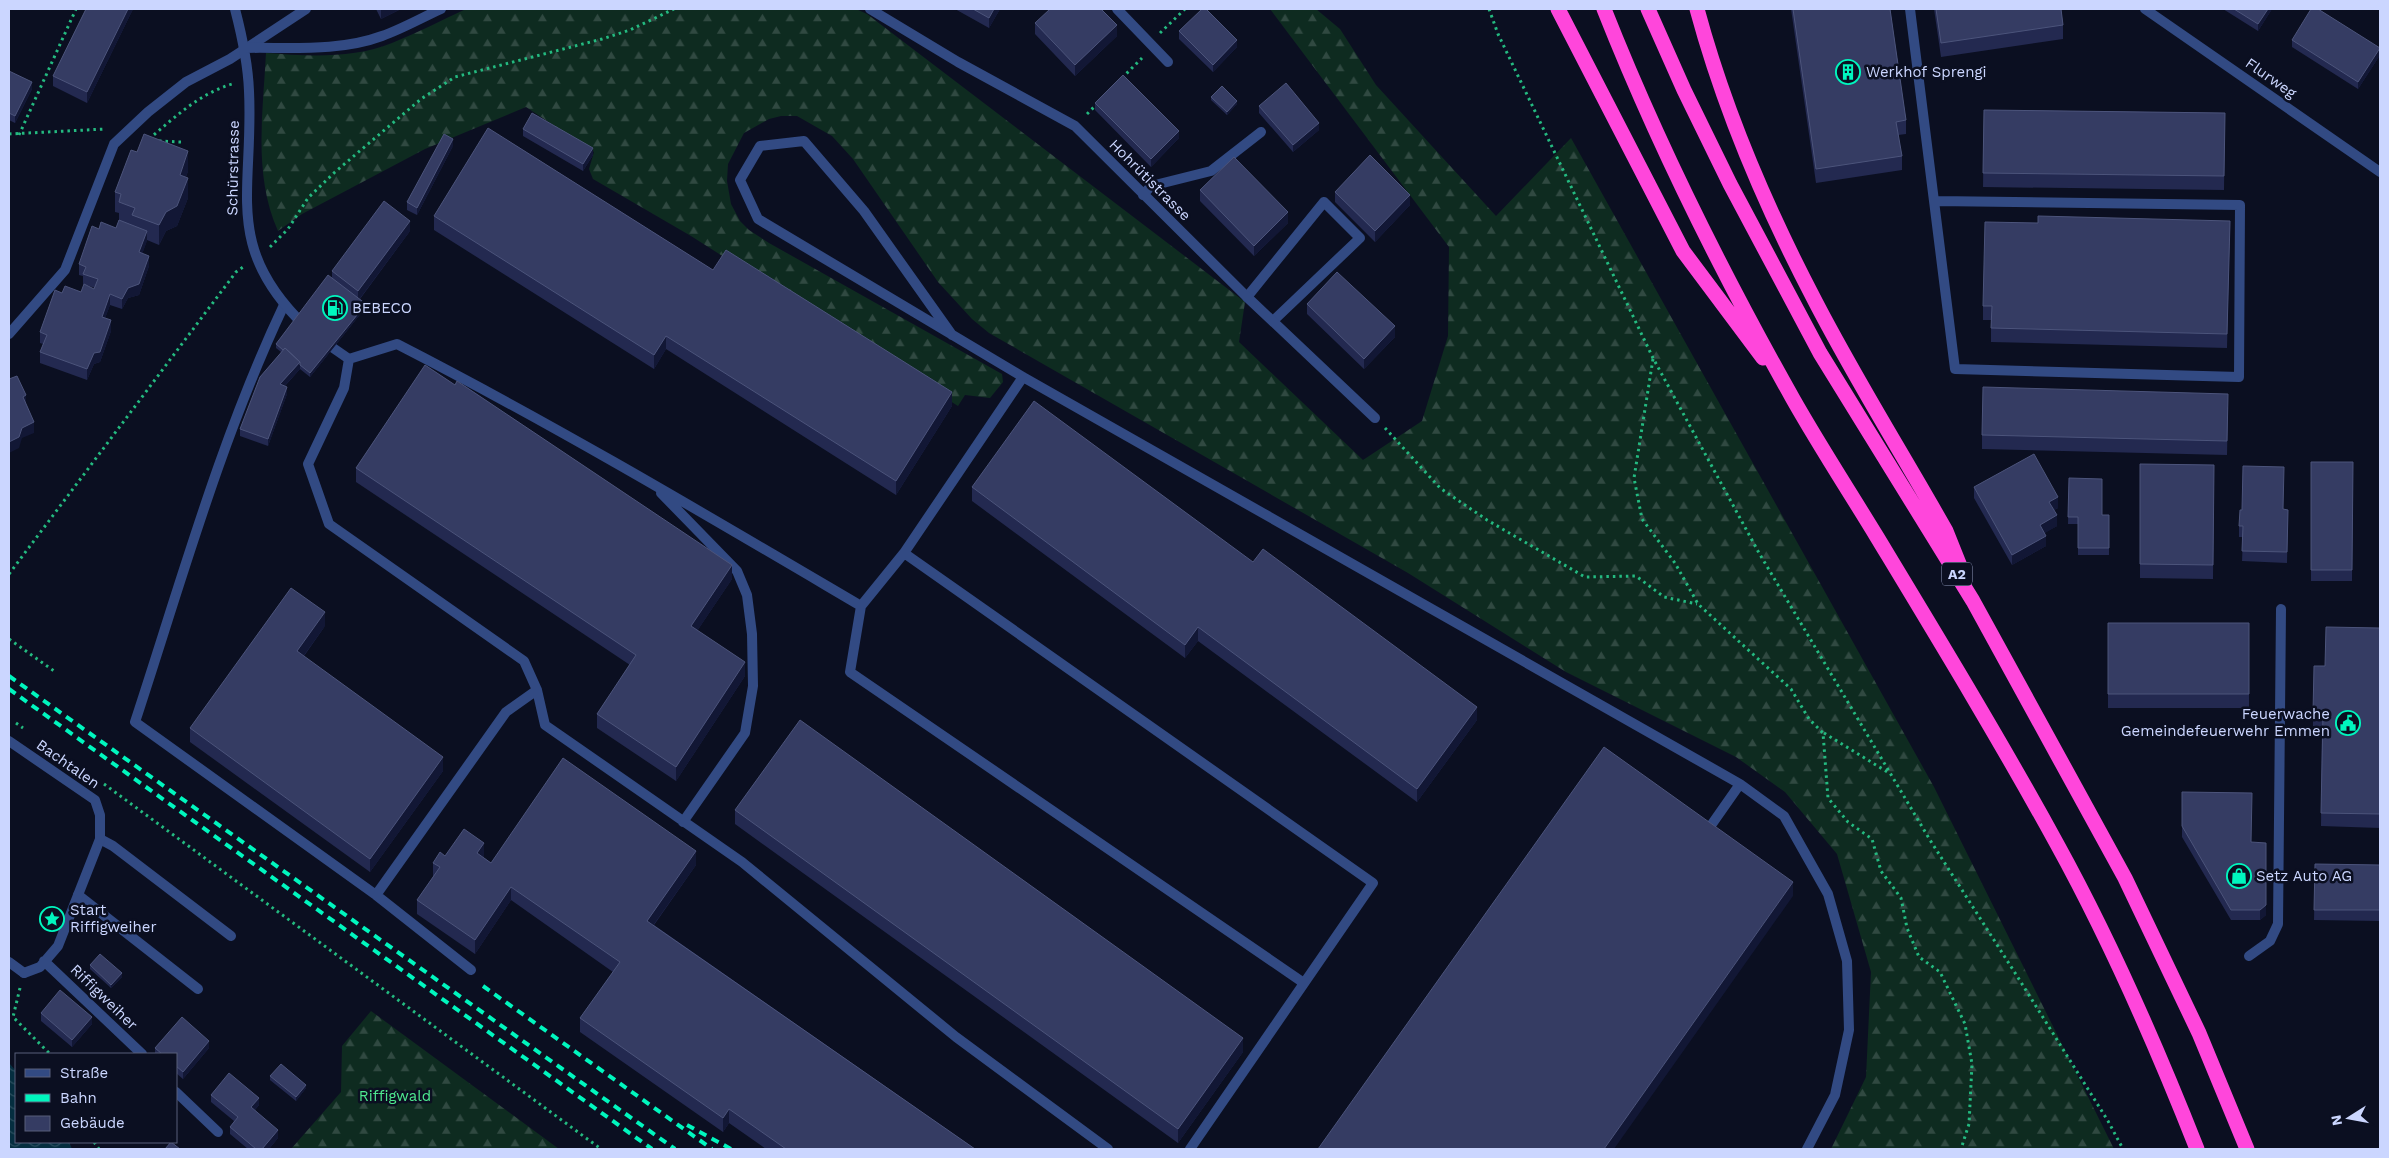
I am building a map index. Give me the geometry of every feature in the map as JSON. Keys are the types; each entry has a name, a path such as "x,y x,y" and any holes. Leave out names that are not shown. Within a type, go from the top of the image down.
{"highway":[{"path":"1558,9 1683,251 1794,400"},
{"path":"1604,9 1636,88 1705,235 1794,400 1953,663 2058,845 2106,939 2169,1079 2197,1149"},
{"name":"A2","path":"1648,9 1684,90 1730,184 1820,353 1973,601 2126,878 2199,1033 2247,1149"},
{"path":"1697,9 1710,56 1735,126 1782,237 1814,299 1946,531 1973,601"}],"street":[{"name":"Schürstrasse","path":"235,9 244,48 248,81 249,155 246,202 249,232 266,279 284,305 316,336 349,359"},
{"path":"9,334 64,270 114,144 148,112 186,82 230,59 306,9"},
{"path":"244,48 311,47 355,43 381,36 441,9"},
{"name":"Hohrütistrasse","path":"870,9 958,62 1075,126 1247,297 1375,418"},
{"path":"1116,9 1168,62"},
{"path":"1910,9 1956,369 2239,377 2240,205 1936,201"},
{"name":"Flurweg","path":"2145,9 2380,172"},
{"path":"1144,195 1151,186 1211,171 1261,132"},
{"path":"952,335 864,211 804,141 760,146 740,180 758,219 952,335 1023,377 1740,784 1784,816 1828,894 1847,961 1850,1030 1835,1095 1807,1149"},
{"path":"1247,297 1324,202 1360,238 1273,321"},
{"path":"284,305 258,360 211,488 136,722 376,895 471,970"},
{"path":"861,606 652,483 492,393 397,344 349,359 344,388 308,464 329,524 524,660 537,690 545,725 742,862 956,1038 1108,1149"},
{"path":"1023,377 904,553 861,606 850,672 1304,984"},
{"path":"652,483 737,571 747,595 752,634 753,686 745,733 684,822"},
{"path":"904,553 1373,883 1190,1149"},
{"path":"2250,956 2270,941 2278,924 2281,609"},
{"path":"376,895 506,712 537,690"},
{"name":"Bachtalen","path":"9,741 95,800 100,815 100,839 58,946 40,967 24,973"},
{"path":"1697,846 1740,784"},
{"path":"100,839 113,846 230,936"},
{"path":"78,895 198,989"},
{"name":"Riffigweiher","path":"44,961 141,1053"},
{"path":"9,962 24,973"},
{"path":"178,1094 218,1132"}],"path":[{"path":"19,135 76,9"},
{"path":"281,236 308,198 335,172 422,99 455,76 602,39 630,30 674,9"},
{"path":"1120,80 1185,9"},
{"path":"1489,9 1498,34 1653,358 1759,553 1889,772 2098,1105 2123,1149"},
{"path":"181,142 149,139 183,110 217,88 248,81"},
{"path":"1075,126 1101,100"},
{"path":"9,134 130,128"},
{"path":"9,574 236,272 258,259"},
{"path":"1653,358 1634,478 1642,519 1676,563 1698,604 1791,689 1809,718 1823,732 1889,772"},
{"path":"1375,418 1440,488 1487,520 1585,577 1636,576 1664,597 1698,604"},
{"path":"9,639 54,671"},
{"path":"1823,732 1828,798 1848,822 1872,839 1880,871 1901,898 1907,928 1919,957 1940,972 1965,1024 1972,1064 1970,1124 1961,1149"},
{"path":"98,780 601,1149"},
{"path":"24,973 13,1017 49,1053"}],"green space":[{"path":"466,9 856,9 867,14 1245,302 1239,342 1363,460 1422,421 1448,336 1449,247 1270,9 1316,9 1340,29 1376,85 1496,216 1571,138 1934,787 2114,1149 1831,1149 1866,1077 1871,972 1837,854 1785,792 1736,757 1566,672 1408,573 989,333 972,319 938,282 853,159 832,136 797,116 781,116 769,119 744,133 728,164 727,181 731,204 740,221 749,230 769,243 1002,374 1003,382 990,398 965,395 958,406 691,236 593,179 589,169 594,152 526,107 425,149 302,214 278,231 270,210 262,166 262,121 266,53 330,55 362,52 392,43"},
{"name":"Riffigwald","path":"371,1011 559,1149 291,1149 341,1092 342,1046"}],"water":[{"path":"9,1063 15,1070 15,1143 69,1143 72,1149 9,1149"}],"building":[{"path":"86,9 128,9 87,92 53,76"},
{"path":"973,9 994,9 989,18"},
{"path":"1050,9 1101,9 1117,25 1075,65 1035,23"},
{"path":"1202,9 1206,9 1237,40 1213,65 1179,31"},
{"name":"Werkhof Sprengi","path":"1793,9 1890,9 1906,120 1896,122 1902,156 1816,169"},
{"path":"1936,9 2061,9 2063,25 1941,43"},
{"path":"2234,9 2268,9 2258,24"},
{"path":"2311,9 2318,9 2380,48 2358,82 2292,40"},
{"path":"9,71 32,82 15,116 9,113"},
{"path":"1123,75 1179,131 1151,159 1095,103"},
{"path":"1286,83 1319,123 1293,145 1259,106"},
{"path":"1222,86 1237,101 1227,112 1211,97"},
{"path":"1984,110 2225,113 2224,176 1983,173"},
{"path":"532,113 593,148 583,164 523,129"},
{"path":"488,128 713,270 726,250 952,392 896,481 666,336 654,355 434,216"},
{"path":"144,134 188,151 180,175 188,178 177,206 166,212 159,225 132,215 135,208 119,202 121,194 115,192 131,150 137,152"},
{"path":"444,134 453,139 417,208 407,202"},
{"path":"1370,155 1410,195 1375,231 1335,192"},
{"path":"1234,157 1288,212 1254,246 1200,190"},
{"path":"384,201 410,221 358,291 332,271"},
{"path":"2038,216 2230,221 2227,334 1991,328 1992,306 1983,306 1985,222 2038,223"},
{"path":"119,220 147,231 139,252 149,256 139,284 128,288 122,299 110,294 102,317 111,320 100,352 94,353 87,369 40,352 47,335 40,332 55,290 62,293 65,286 81,292 84,284 94,289 98,279 83,274 86,267 79,264 92,226 99,229 101,222 116,228"},
{"path":"1337,272 1395,326 1364,359 1307,304"},
{"path":"328,275 366,304 310,373 285,348 283,350 276,344"},
{"path":"285,348 300,362 280,384 287,387 268,439 240,429 260,377"},
{"path":"425,365 455,385 457,381 732,565 691,626 745,662 676,767 597,714 636,655 356,468"},
{"path":"17,376 26,395 23,397 34,422 22,428 19,437 9,442 9,379"},
{"path":"1983,387 2228,394 2227,441 1982,435"},
{"path":"1034,401 1253,562 1263,549 1477,707 1417,789 1198,627 1185,645 972,487"},
{"path":"2034,454 2058,497 2049,502 2057,515 2040,525 2046,536 2012,555 1974,487"},
{"path":"2311,462 2353,462 2352,570 2311,570"},
{"path":"2140,464 2214,465 2213,565 2140,564"},
{"path":"2243,466 2284,467 2283,509 2288,510 2287,552 2242,551 2243,526 2239,526 2240,510 2242,510"},
{"path":"2069,478 2102,479 2102,515 2109,515 2109,548 2078,548 2078,517 2068,517"},
{"path":"291,588 325,612 297,651 443,757 370,859 190,728"},
{"path":"2108,623 2249,623 2249,694 2108,694"},
{"path":"2326,627 2380,628 2380,814 2321,813 2323,713 2313,713 2314,666 2325,666"},
{"path":"800,720 1243,1038 1178,1129 735,810"},
{"path":"1604,747 1793,882 1604,1149 1318,1149"},
{"path":"563,758 696,851 647,921 975,1149 786,1149 729,1109 723,1118 580,1018 620,962 511,887 475,940 417,900 440,867 433,863 440,852 445,856 464,829 484,843 477,853 491,863"},
{"path":"2182,792 2252,793 2251,842 2266,843 2266,905 2260,910 2231,910 2182,826"},
{"path":"2315,864 2380,865 2380,910 2314,910"},
{"path":"100,954 122,973 111,985 90,965"},
{"path":"60,990 92,1017 72,1040 41,1013"},
{"path":"182,1017 209,1041 183,1072 178,1068 178,1053 161,1053 155,1048"},
{"path":"281,1064 306,1085 296,1097 270,1076"},
{"path":"229,1073 259,1098 251,1107 278,1130 262,1149 256,1149 230,1127 238,1117 211,1095"},
{"path":"172,1143 180,1149 165,1149"}],"railway":[{"path":"9,676 675,1149"},
{"path":"9,689 652,1149"},
{"path":"483,986 712,1149"},
{"path":"687,1125 731,1149"}],"place":[{"name":"Werkhof Sprengi","path":"1848,72"},
{"name":"BEBECO","path":"335,308"},
{"name":"Feuerwache Gemeindefeuerwehr Emmen","path":"2348,723"},
{"name":"Setz Auto AG","path":"2239,876"},
{"name":"Start Riffigweiher","path":"52,919"}]}
